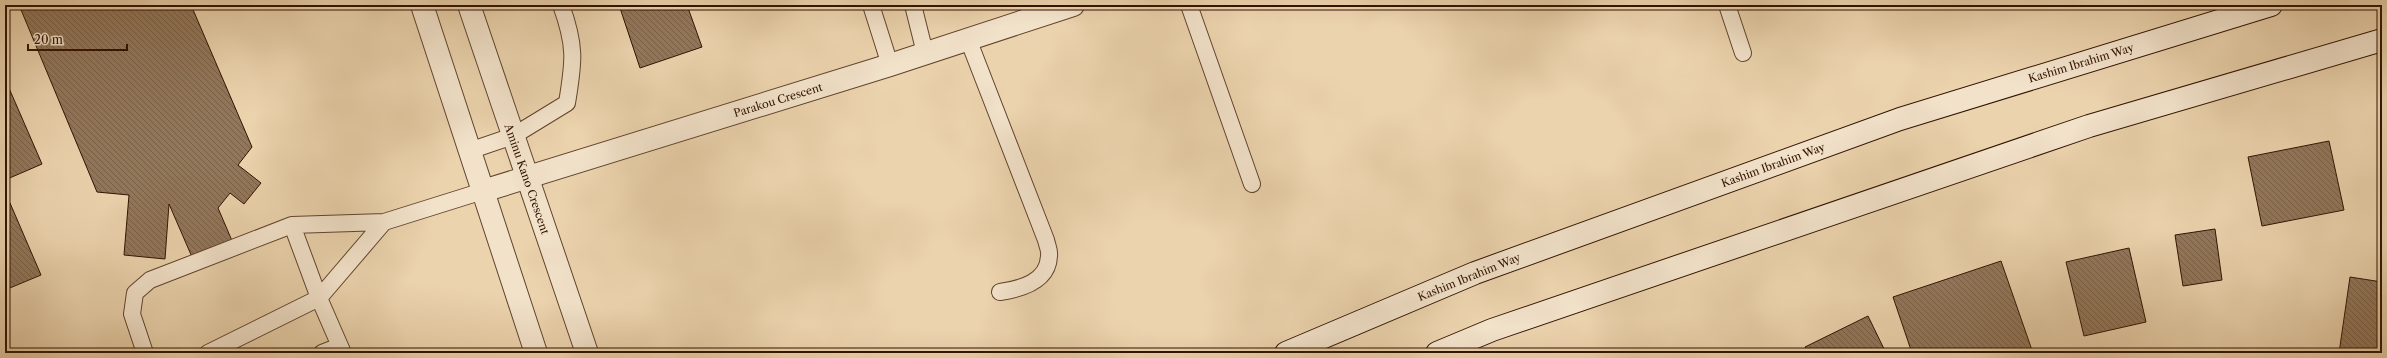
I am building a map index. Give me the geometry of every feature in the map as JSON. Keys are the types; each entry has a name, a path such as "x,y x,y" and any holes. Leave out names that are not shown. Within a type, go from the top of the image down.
{"main road":[{"path":"422,5 536,353"},
{"name":"Aminu Kano Crescent","path":"469,5 587,353"},
{"name":"Parakou Crescent","path":"483,191 925,54 1073,5"},
{"name":"Kashim Ibrahim Way","path":"1286,353 1475,273 1900,119 2271,5"},
{"path":"1437,353 1492,330 2089,126 2382,40"}],"lane":[{"path":"469,151 513,136 567,103 574,60 570,30 561,5"},
{"path":"870,5 890,65"},
{"path":"913,5 925,54"},
{"path":"1190,5 1252,184"},
{"path":"1727,5 1743,53"},
{"path":"968,39 1046,240 1050,256 1045,269 1033,283 1020,289 1000,292"},
{"path":"145,353 132,314 135,293 150,280 292,225 384,222 483,191"},
{"path":"208,353 319,298 384,222"},
{"path":"292,225 319,298 341,349 322,353"}],"building":[{"path":"19,5 191,5 252,147 238,165 261,183 244,204 230,193 218,208 233,243 192,257 169,204 165,259 124,255 129,195 97,192"},
{"path":"619,5 687,5 702,47 640,68"},
{"path":"5,79 42,164 5,180"},
{"path":"2329,141 2344,210 2262,226 2248,157"},
{"path":"10,203 41,275 5,290 5,205"},
{"path":"2215,229 2222,280 2183,286 2175,235"},
{"path":"2129,248 2146,322 2084,336 2066,262"},
{"path":"2001,261 2033,353 1912,353 1893,297"},
{"path":"2350,277 2382,282 2382,353 2339,353"},
{"path":"1868,316 1886,353 1808,353 1805,347"}]}
